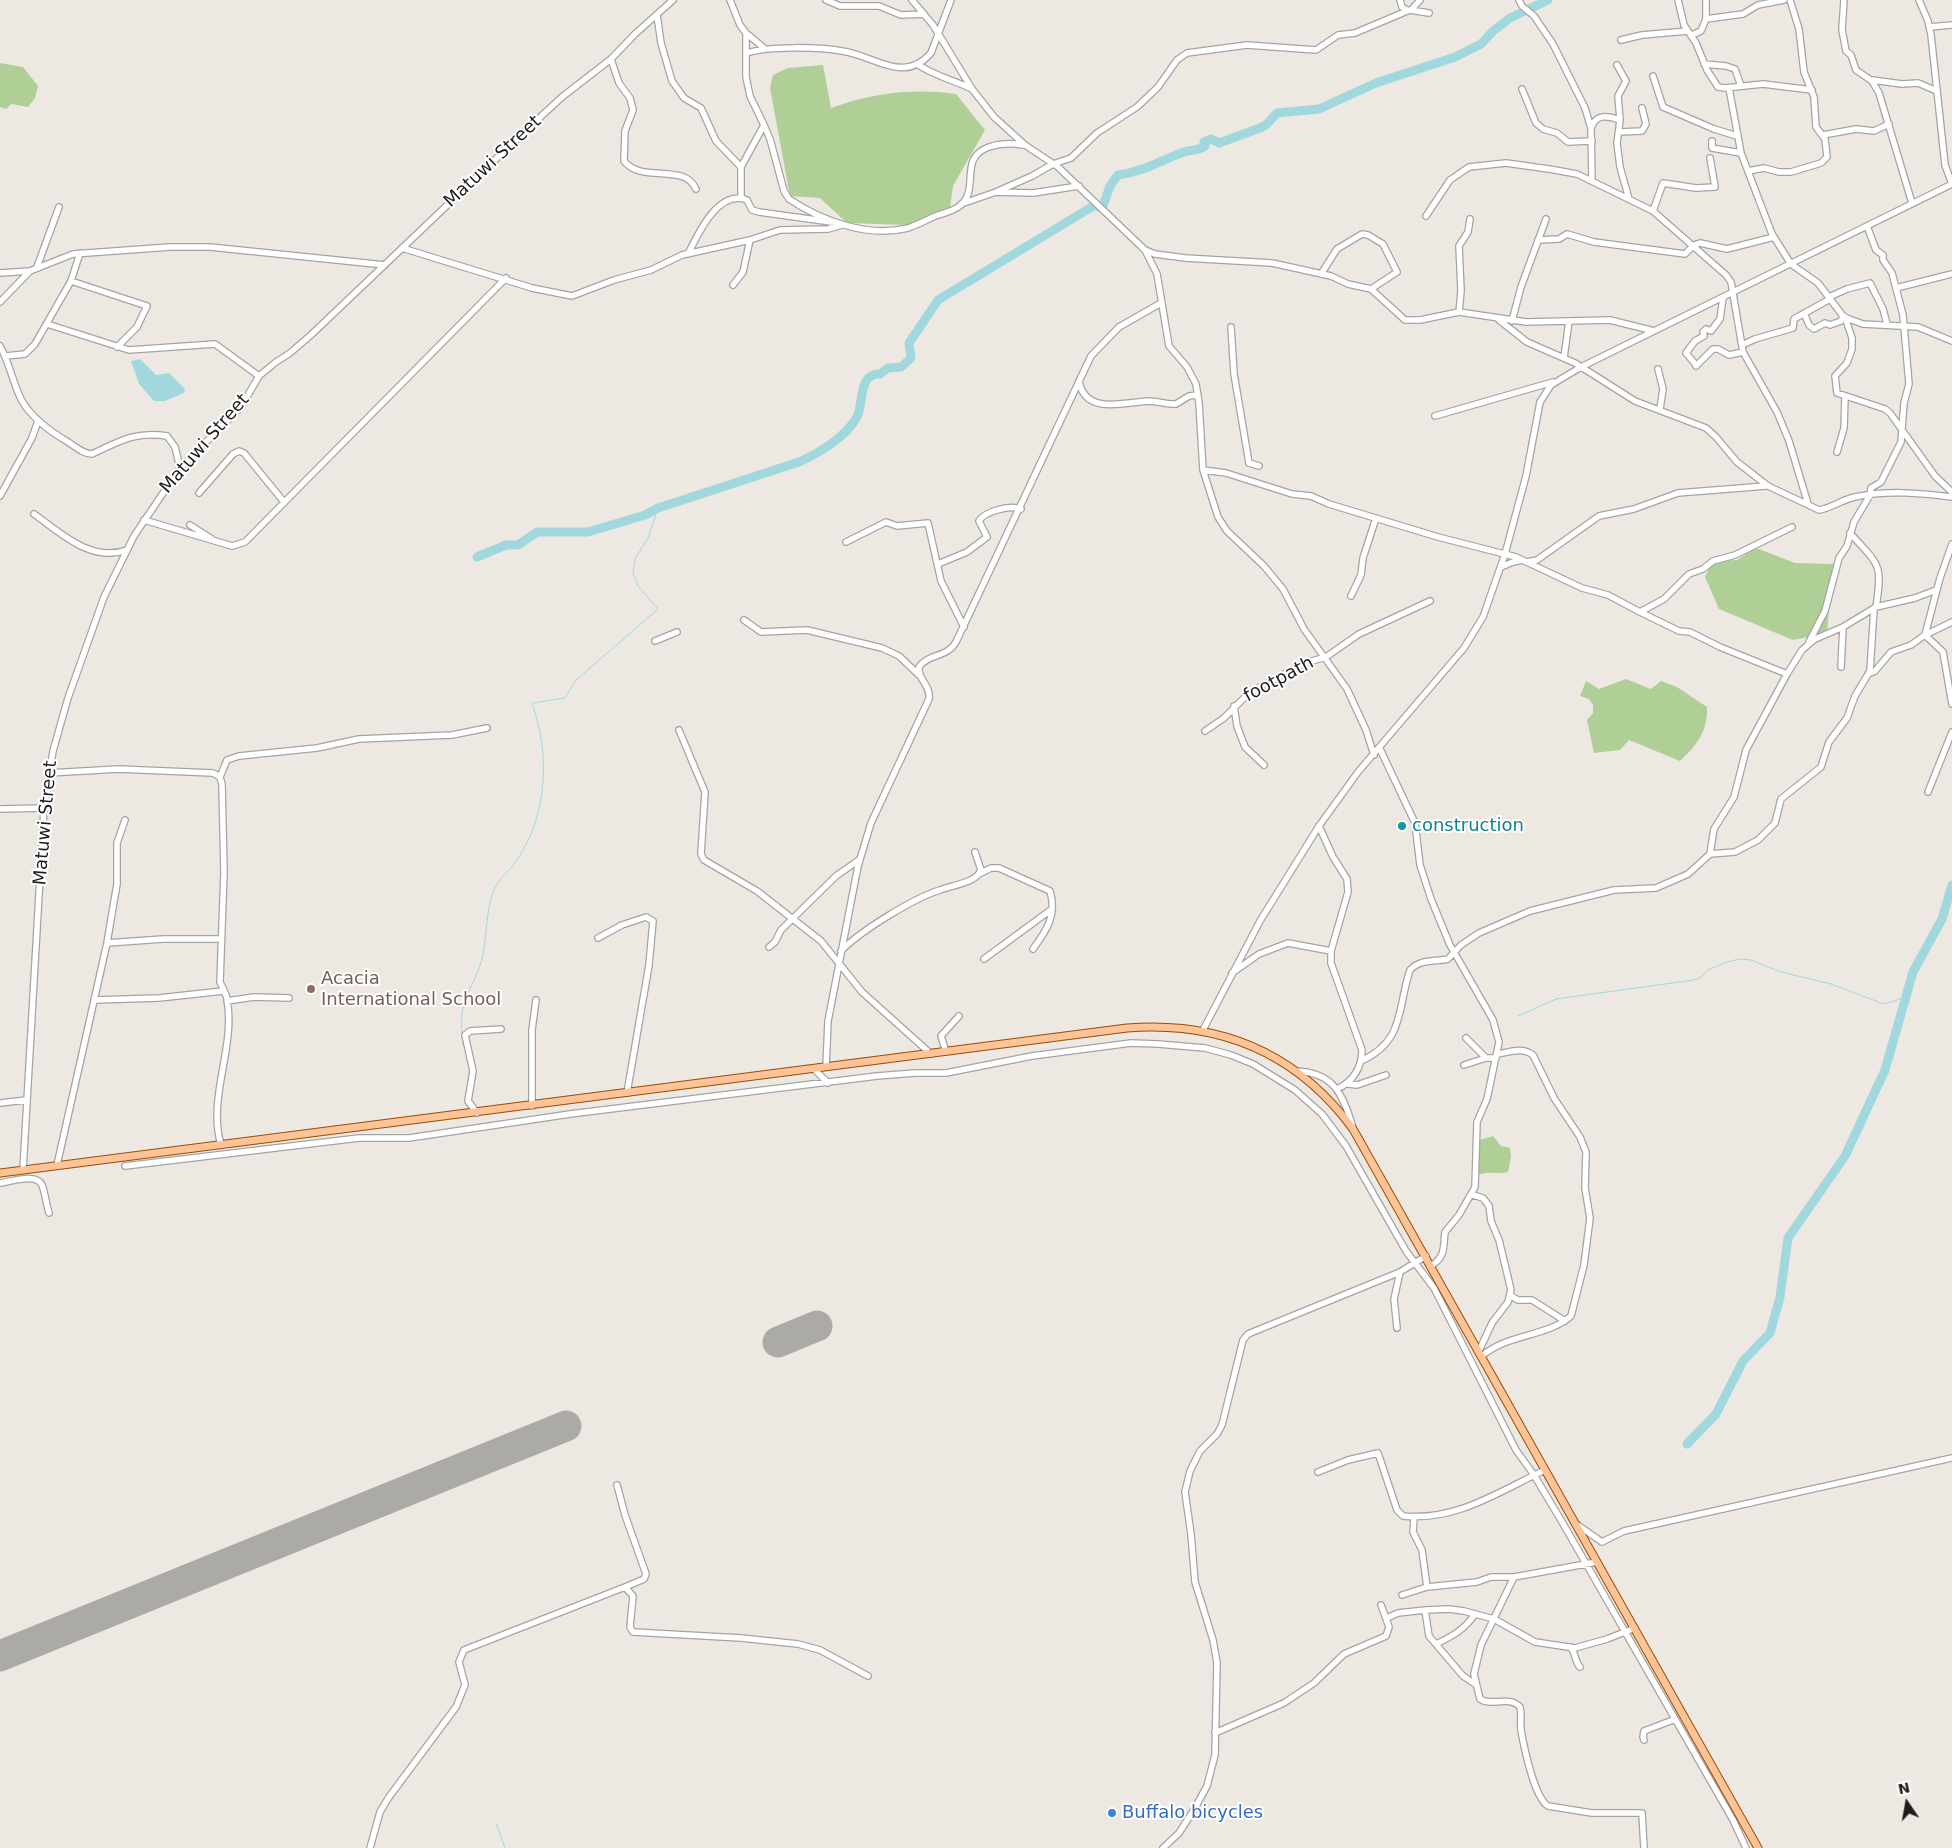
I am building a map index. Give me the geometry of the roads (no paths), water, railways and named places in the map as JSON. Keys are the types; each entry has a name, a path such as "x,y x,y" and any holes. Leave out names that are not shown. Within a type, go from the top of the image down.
{"main road":[{"path":"0,1173 1127,1028 1175,1026 1203,1030 1251,1046 1295,1070 1324,1094 1353,1129 1758,1848"}],"street":[{"name":"Matuwi Street","path":"23,1170 44,808 48,773 59,728 78,670 104,597 127,550 144,520 180,468 240,407 259,376 290,353 556,103 611,59 635,34 673,0"},
{"path":"730,0 740,25 746,33 764,48"},
{"path":"826,0 840,6 879,6 894,14 924,14"},
{"path":"912,0 939,34 972,90 994,117 1025,145 1053,164 1079,186 1145,250 1157,274 1169,346 1190,372 1198,395 1203,470 1213,505 1222,525 1277,580 1304,628 1326,657 1349,694 1374,755"},
{"path":"747,53 764,48 838,50 856,54 889,67 904,67 917,64 931,53 950,0"},
{"path":"1400,0 1402,7 1407,10 1429,14"},
{"path":"746,33 747,53 745,66 750,96 770,139 784,191 789,199 842,225 860,228 908,228 950,211 962,204 996,192 1032,176 1053,164 1070,158 1097,134 1136,107 1158,87 1177,60 1186,53 1247,45 1316,50 1338,35 1355,32 1414,8 1420,0"},
{"path":"1520,0 1522,6 1534,16 1553,44 1585,108 1591,128 1592,181"},
{"path":"1678,0 1681,17 1715,85 1729,88 1762,84 1812,90"},
{"path":"1621,40 1642,35 1701,31 1706,19 1706,0"},
{"path":"1706,19 1743,14 1758,5 1784,0"},
{"path":"1748,171 1764,168 1779,172 1791,172 1825,161 1827,152 1823,135 1816,127 1815,104 1812,90 1804,72 1799,29 1790,0"},
{"path":"1844,0 1842,30 1846,51 1852,55 1859,72 1870,79 1902,84 1918,82 1937,91"},
{"path":"1435,416 1556,381 1952,184 1945,165 1929,27 1919,0"},
{"path":"657,15 661,43 672,81 684,98 701,108 716,141 741,167"},
{"path":"1929,27 1952,25"},
{"path":"611,59 620,83 630,98 634,110 625,131 624,161 641,172 686,177 693,183 696,189"},
{"path":"917,64 934,75 954,81 972,90"},
{"path":"1704,64 1726,66 1735,69 1741,86"},
{"path":"1617,65 1626,81 1618,96 1620,120 1617,151 1629,199"},
{"path":"1653,76 1663,107 1714,129 1737,136"},
{"path":"1870,79 1882,100 1912,203"},
{"path":"1729,88 1737,136 1742,153 1774,237 1791,264 1818,283 1844,316 1852,338 1852,349 1847,363 1837,374 1835,380 1837,393 1885,409 1935,476 1952,492"},
{"path":"1522,89 1539,126 1557,134 1568,142 1592,141"},
{"path":"1619,132 1642,131 1646,124 1642,108"},
{"path":"1591,128 1595,120 1603,116 1620,120"},
{"path":"1874,131 1889,124"},
{"path":"741,198 741,167 764,125"},
{"path":"1823,135 1856,129 1891,134"},
{"path":"1712,141 1712,148 1742,153"},
{"path":"962,204 968,190 972,161 978,152 1005,143 1025,145"},
{"path":"1653,211 1663,183 1699,188 1715,187 1710,158"},
{"path":"1426,216 1450,180 1469,167 1506,163 1573,173 1653,211 1726,274 1734,293 1743,352 1777,412 1789,441 1808,504"},
{"path":"996,192 1033,193 1079,186"},
{"path":"688,254 700,229 718,207 729,199 741,198 746,200 752,210 759,212 835,222"},
{"path":"37,267 59,207"},
{"path":"1512,321 1521,287 1546,219"},
{"path":"1459,312 1461,291 1459,246 1468,232 1470,220"},
{"path":"402,248 506,278 532,288 576,296 614,280 651,270 677,257 688,254 750,240 780,230 828,229 842,225"},
{"path":"1710,854 1714,829 1734,797 1746,750 1787,674 1808,643 1825,611 1837,564 1850,533 1870,495 1871,488 1881,482 1896,454 1903,431 1904,403 1909,378 1904,325 1892,273 1883,260 1883,255 1876,250 1867,226"},
{"path":"1321,274 1337,249 1362,234 1368,235 1383,244 1397,272 1371,289"},
{"path":"1538,240 1559,239 1567,234 1594,242 1682,254 1700,243 1727,248 1774,237"},
{"path":"732,284 743,272 750,240"},
{"path":"0,302 30,271 80,253 210,247 384,265"},
{"path":"1145,250 1155,254 1185,258 1272,262 1321,274 1348,284 1371,289 1406,320 1420,320 1459,312 1512,321 1610,320 1654,331"},
{"path":"6,356 30,352 71,281 80,253"},
{"path":"0,274 30,271"},
{"path":"1896,288 1952,274"},
{"path":"144,520 217,543 232,546 245,542 506,278"},
{"path":"71,281 147,306 137,327 117,347"},
{"path":"1742,345 1755,339 1793,328 1794,319 1829,298 1846,289 1870,282 1888,324"},
{"path":"1723,298 1718,323 1711,331 1706,329 1703,332 1704,336 1694,340 1686,353 1696,366 1713,350 1718,349 1729,355 1743,352"},
{"path":"919,674 919,667 924,661 951,651 1092,356 1108,337 1134,316 1161,303"},
{"path":"1804,313 1809,325 1814,329 1825,323 1830,324 1841,321 1844,316"},
{"path":"1844,316 1863,324 1904,325 1924,328 1952,341"},
{"path":"1498,319 1527,342 1581,367 1622,394 1706,428 1716,436 1737,462 1768,486 1819,510 1852,497 1870,495 1917,493 1952,497"},
{"path":"1564,358 1569,321"},
{"path":"47,324 129,350 215,344 259,376"},
{"path":"1231,327 1234,374 1246,447 1250,463 1259,466"},
{"path":"0,346 6,356 22,402 38,421 87,454 92,454 120,440 148,433 167,436 175,447 180,468"},
{"path":"1658,369 1663,389 1660,409"},
{"path":"1079,380 1082,393 1087,397 1111,406 1150,401 1176,404 1189,396 1198,395"},
{"path":"1203,1030 1230,974 1260,921 1319,826 1358,772 1380,749 1475,633 1486,609 1505,554 1526,476 1538,409 1546,391 1556,381"},
{"path":"1837,452 1844,428 1845,397"},
{"path":"0,496 32,438 38,421"},
{"path":"199,494 232,454 239,451 244,453 284,502"},
{"path":"1203,470 1226,473 1292,494 1311,496 1329,504 1526,561 1582,588 1608,595 1679,631 1690,632 1720,647 1787,674"},
{"path":"1501,567 1513,562 1537,560 1599,516 1634,510 1678,493 1739,490 1763,485 1768,486"},
{"path":"938,564 967,552 987,537 979,521 981,517 1002,509 1015,507 1020,509"},
{"path":"34,514 74,543 92,552 111,554 127,550"},
{"path":"1351,596 1361,575 1363,558 1376,518"},
{"path":"846,542 886,522 897,526 924,522 929,525 938,564 938,572 964,627"},
{"path":"190,525 217,543"},
{"path":"1640,612 1664,599 1689,574 1703,569 1712,561 1735,555 1792,527"},
{"path":"1361,1061 1382,1050 1388,1043 1399,1016 1412,967 1428,961 1448,959 1455,954 1461,945 1479,933 1530,911 1620,889 1656,888 1688,874 1710,854 1735,852 1758,840 1773,826 1781,799 1821,767 1829,742 1847,718 1855,696 1868,674 1872,660 1879,572 1872,555 1850,533"},
{"path":"1925,635 1936,590 1952,544"},
{"path":"1808,643 1843,627 1875,608 1916,598 1936,590"},
{"name":"footpath","path":"1205,731 1224,718 1234,706 1256,689 1312,660 1326,657 1359,634 1430,601"},
{"path":"744,620 761,632 807,630 882,648 900,656 919,674 929,689 929,699 871,823 859,860 828,1021 826,1067"},
{"path":"1868,674 1875,671 1891,652 1911,645 1925,635 1952,622"},
{"path":"1841,667 1843,627"},
{"path":"655,641 677,632"},
{"path":"1925,635 1943,652 1952,704"},
{"name":"footpath","path":"1234,706 1237,726 1245,747 1264,765"},
{"path":"221,1145 215,1116 229,1018 228,1001 220,982 224,872 222,784 220,777 227,760 239,756 317,748 359,739 452,734 487,728"},
{"path":"679,730 701,780 705,796 702,858 757,891 791,920 821,941 862,992 931,1054"},
{"path":"1928,792 1952,732"},
{"path":"1380,749 1415,823 1418,855 1425,883 1455,954 1495,1025 1500,1046 1487,1099 1477,1122 1477,1180 1472,1194 1445,1232 1445,1246 1442,1257 1431,1266"},
{"path":"48,773 142,769 213,773 220,777"},
{"path":"0,809 44,808"},
{"path":"57,1165 107,943 117,884 116,843 126,820"},
{"path":"1319,826 1333,857 1346,876 1348,888 1330,951 1332,970 1360,1040 1362,1050 1361,1061 1348,1084"},
{"path":"975,852 981,870 979,874"},
{"path":"769,947 791,920 836,876 859,860"},
{"path":"841,951 913,901 970,880 991,868 999,868 1050,891 1052,909 1050,923 1033,949"},
{"path":"984,959 1052,909"},
{"path":"598,938 632,920 648,917 653,923 627,1093"},
{"path":"107,943 163,939 221,939"},
{"path":"1230,974 1259,954 1288,943 1330,951"},
{"path":"95,1000 166,997 223,991"},
{"path":"228,1001 254,998 289,998"},
{"path":"532,1106 532,1030 536,1000"},
{"path":"946,1052 941,1036 959,1016"},
{"path":"478,1113 468,1102 473,1071 465,1035 470,1031 501,1029"},
{"path":"1466,1038 1486,1058"},
{"path":"125,1166 350,1139 409,1138 570,1114 915,1073 946,1074 1032,1056 1131,1044 1205,1048 1231,1055 1253,1064 1286,1083 1322,1114 1362,1171 1415,1264 1434,1288 1516,1450 1534,1475 1746,1848"},
{"path":"1464,1065 1518,1050 1528,1051 1533,1055 1554,1098 1574,1127 1585,1148 1585,1188 1590,1218 1580,1288 1572,1314 1565,1321 1499,1344 1480,1354"},
{"path":"814,1069 828,1083"},
{"path":"1295,1070 1317,1073 1337,1089 1345,1101 1353,1129"},
{"path":"1337,1089 1348,1084 1357,1085 1386,1075"},
{"path":"0,1103 26,1100"},
{"path":"0,1183 31,1178 37,1180 42,1185 49,1213"},
{"path":"1472,1194 1483,1198 1489,1206 1491,1221 1499,1240 1511,1296 1503,1311 1492,1323 1480,1354"},
{"path":"1164,1848 1179,1833 1207,1786 1215,1755 1217,1663 1213,1640 1195,1582 1192,1534 1185,1492 1190,1471 1200,1451 1217,1434 1222,1425 1245,1337 1288,1320 1296,1313 1400,1272 1426,1256"},
{"path":"1397,1328 1394,1299 1400,1272"},
{"path":"1511,1296 1518,1300 1532,1300 1565,1321"},
{"path":"1318,1472 1348,1460 1378,1452 1397,1510 1403,1516 1436,1517 1458,1512 1545,1470"},
{"path":"1589,1547 1624,1531 1952,1458"},
{"path":"370,1848 380,1812 389,1797 412,1764 444,1726 458,1702 465,1685 460,1662 464,1650 644,1579 646,1574 625,1515 617,1484"},
{"path":"1414,1517 1413,1532 1422,1550 1428,1587"},
{"path":"1575,1524 1599,1542"},
{"path":"1402,1595 1428,1587 1477,1582 1491,1577 1514,1576 1597,1562"},
{"path":"1514,1576 1481,1645 1474,1674 1475,1684 1482,1701 1502,1700 1520,1706 1520,1728 1532,1777 1543,1802 1548,1806 1592,1812 1642,1813 1644,1848"},
{"path":"625,1587 633,1596 630,1627 633,1632 741,1638 798,1644 813,1647 868,1676"},
{"path":"1215,1733 1284,1703 1314,1683 1344,1654 1386,1636 1389,1631 1387,1618 1381,1605"},
{"path":"1387,1618 1398,1613 1449,1609 1494,1619 1535,1642 1579,1648 1634,1628"},
{"path":"1424,1610 1428,1636 1464,1676 1475,1684"},
{"path":"1436,1644 1463,1630 1476,1614"},
{"path":"1568,1647 1574,1652 1575,1662 1580,1667"},
{"path":"1644,1740 1642,1737 1644,1730 1673,1720"}],"water":[{"path":"140,359 156,375 169,373 185,389 184,393 165,401 154,401 139,384 131,361"}],"waterway":[{"path":"1103,206 1110,186 1118,175 1144,169 1187,151 1198,149 1205,146 1204,142 1211,139 1219,143 1260,128 1266,125 1277,113 1319,109 1376,83 1455,57 1481,44 1493,31 1510,18 1548,0"},
{"path":"477,557 506,545 518,545 537,532 588,532 645,515 658,508 799,462 815,454 839,438 857,417 863,390 868,378 880,374 888,368 901,367 911,358 909,343 938,300 1095,205 1099,207"},
{"path":"463,1046 463,1009 482,961 491,898 496,886 514,864 527,842 540,804 543,783 542,743 532,703 565,698 576,680 658,609 638,586 633,573 635,559 648,538 658,508"},
{"path":"1687,1444 1716,1414 1743,1361 1770,1333 1780,1297 1788,1238 1845,1156 1885,1070 1913,972 1942,919 1952,885"},
{"path":"1518,1016 1556,999 1694,980 1700,978 1708,970 1739,959 1751,960 1781,972 1831,984 1884,1004 1904,998"},
{"path":"496,1823 505,1848"}],"place":[{"name":"construction","path":"1402,826"},
{"name":"Acacia International School","path":"311,989"},
{"name":"Buffalo bicycles","path":"1112,1813"}]}
